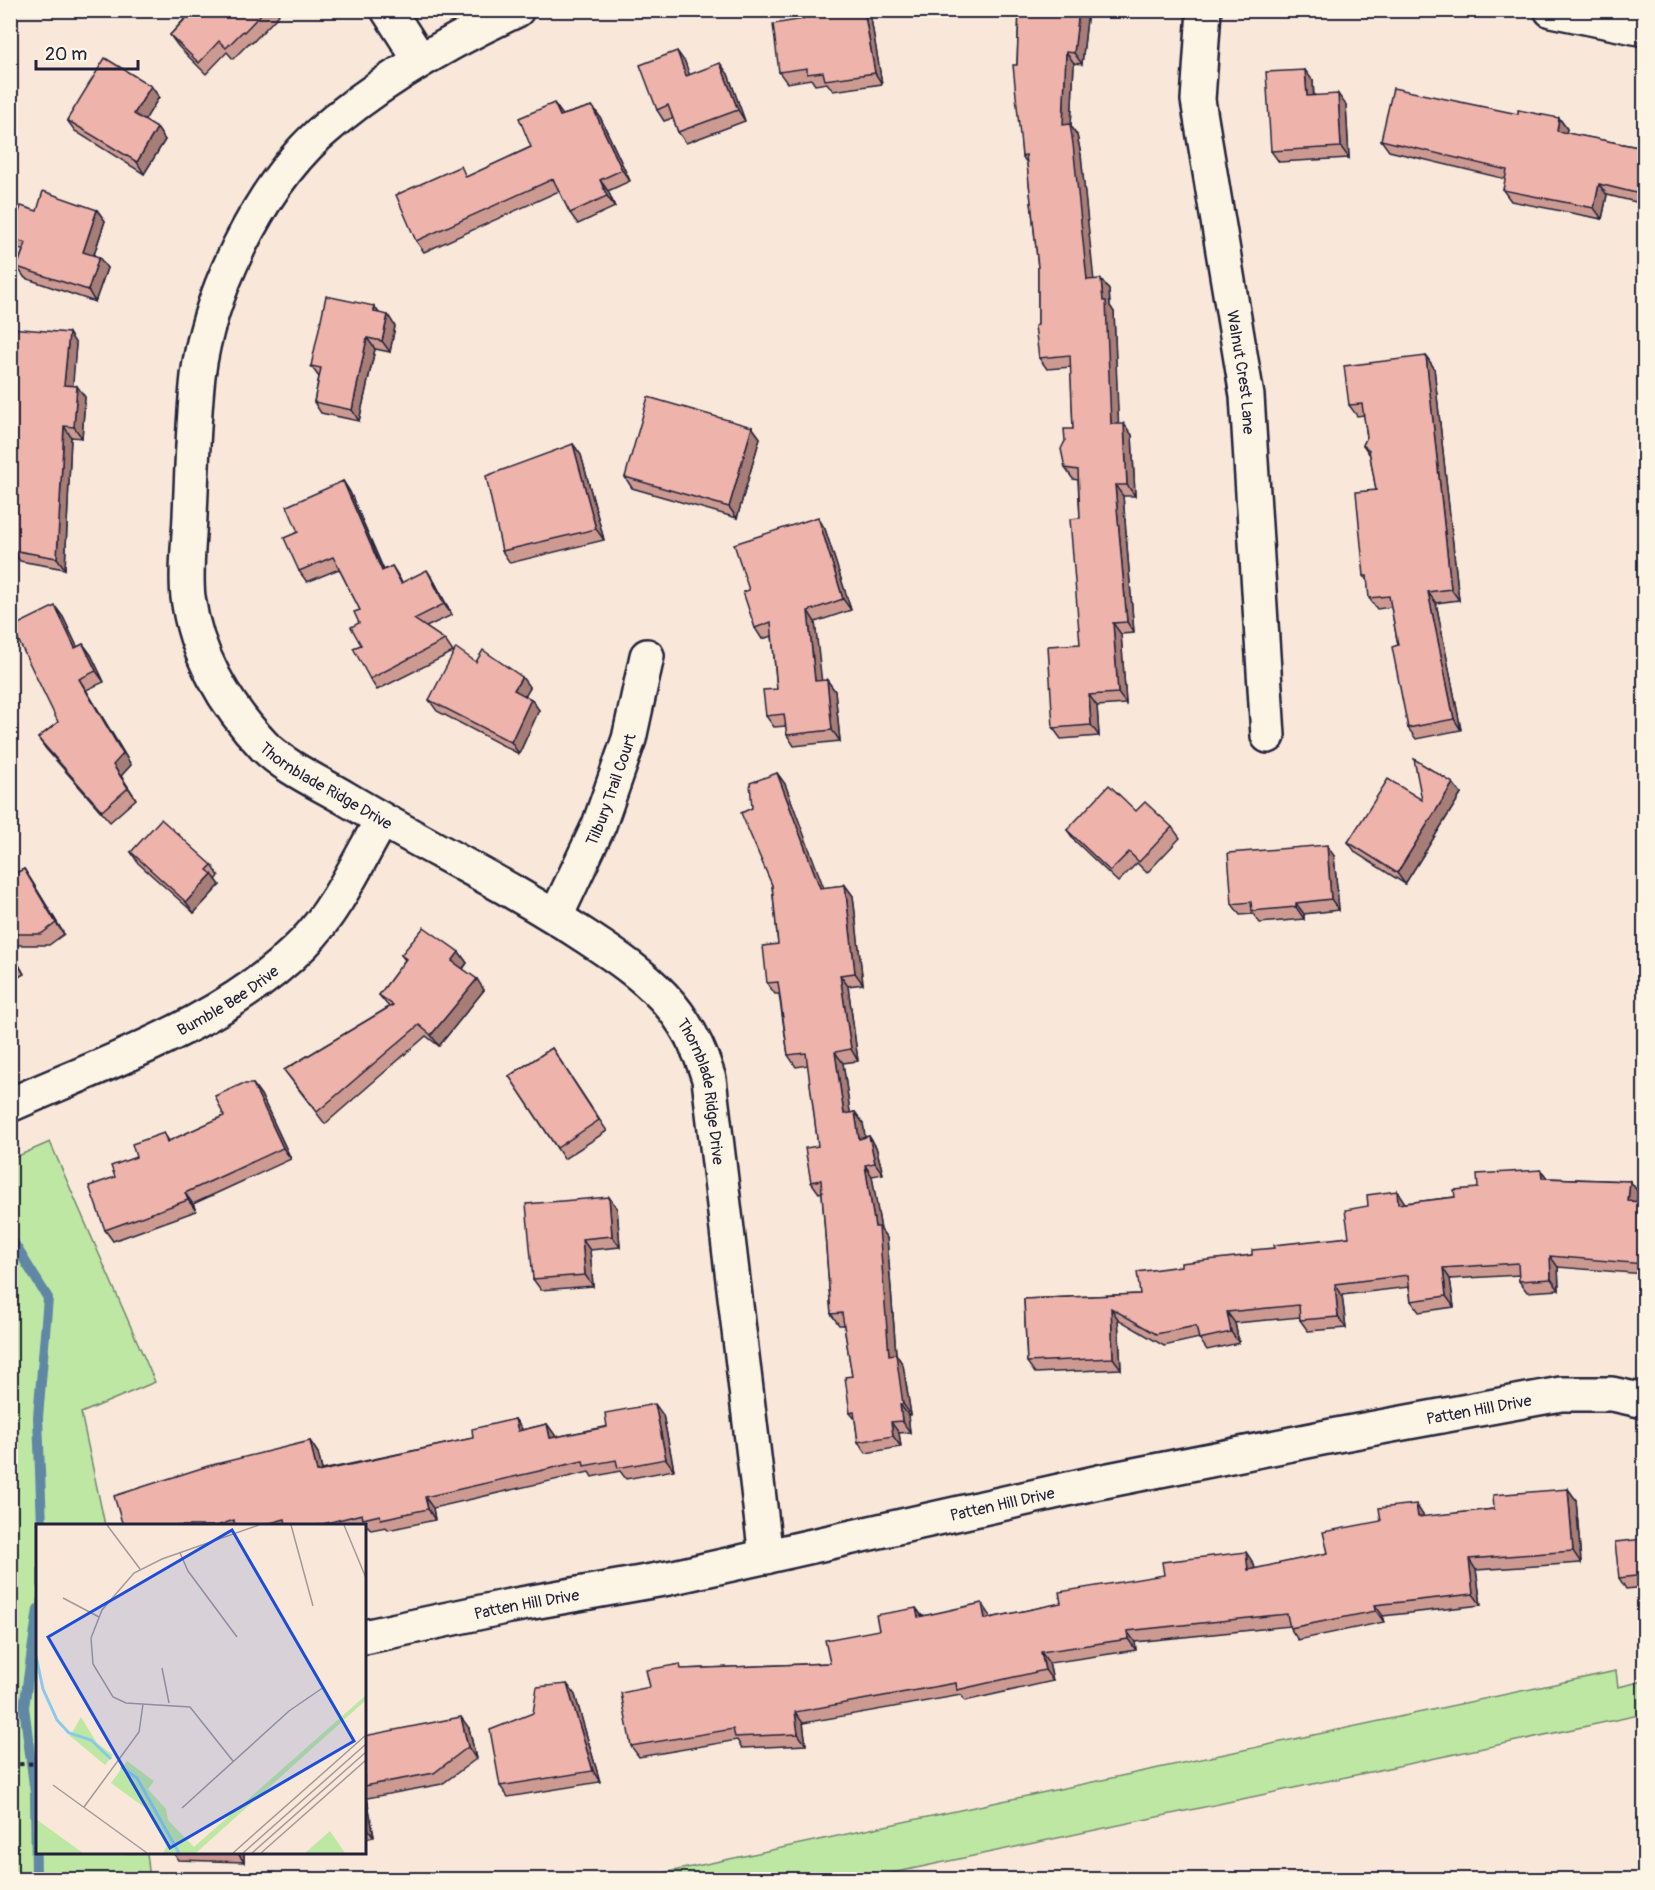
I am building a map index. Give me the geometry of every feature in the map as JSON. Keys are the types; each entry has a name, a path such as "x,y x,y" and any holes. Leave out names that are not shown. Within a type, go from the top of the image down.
{"street":[{"path":"388,10 420,60"},
{"name":"Thornblade Ridge Drive","path":"518,10 420,60 316,137 259,212 232,258 214,308 200,360 195,413 187,576 188,599 204,658 230,705 266,747 292,766 382,820 556,916 653,985 685,1021 700,1052 709,1079 766,1557"},
{"name":"Walnut Crest Lane","path":"1204,10 1198,100 1247,396 1268,736"},
{"path":"1551,10 1644,29"},
{"name":"Tilbury Trail Court","path":"556,916 603,814 629,739 647,656"},
{"name":"Bumble Bee Drive","path":"10,1105 189,1024 239,996 277,968 305,942 333,904 382,820"},
{"name":"Patten Hill Drive","path":"366,1637 766,1557 1099,1482 1561,1394 1612,1394 1644,1401"}],"path":[{"path":"10,1765 36,1763"}],"green space":[{"path":"50,1142 155,1382 81,1413 105,1524 36,1524 36,1854 147,1854 150,1879 11,1879 11,1159"},
{"path":"1616,1671 1618,1687 1644,1681 1644,1714 864,1879 635,1879"}],"building":[{"path":"186,10 265,10 226,48 219,41 199,63 170,35 190,14"},
{"path":"819,10 864,10 875,73 825,80 823,72 807,74 807,68 779,72 773,24 803,19 803,13"},
{"path":"1019,10 1079,10 1074,53 1066,52 1063,125 1070,124 1087,280 1101,279 1103,301 1106,301 1111,424 1124,424 1127,485 1115,485 1127,622 1113,623 1118,693 1089,695 1091,725 1053,728 1048,646 1080,644 1070,519 1080,518 1078,470 1065,468 1061,449 1065,441 1064,429 1073,429 1070,355 1039,358 1035,326 1038,325 1038,267 1026,155 1022,156 1013,65 1017,65"},
{"path":"677,51 686,76 720,63 738,110 678,132 668,105 657,110 640,65"},
{"path":"105,58 151,86 134,114 157,128 137,162 67,120"},
{"path":"1305,70 1307,96 1338,94 1341,147 1271,151 1266,72"},
{"path":"1393,88 1518,114 1518,110 1559,118 1557,131 1638,147 1638,144 1644,146 1644,195 1599,184 1594,208 1503,190 1507,170 1381,140"},
{"path":"554,103 560,116 592,106 622,170 600,180 607,196 570,213 553,179 416,241 396,195 461,166 466,177 531,147 519,118"},
{"path":"43,191 97,210 83,252 99,257 88,290 17,267 26,243 10,237 21,206 37,211"},
{"path":"326,296 374,306 374,312 388,315 382,341 367,338 352,410 314,402 321,368 311,366"},
{"path":"10,328 69,333 64,385 77,386 74,427 64,426 57,558 12,550 13,422 10,422"},
{"path":"1426,356 1451,589 1428,592 1454,719 1408,728 1392,647 1398,645 1389,596 1369,598 1367,576 1364,576 1356,492 1376,490 1369,450 1363,445 1367,437 1362,404 1349,405 1344,366"},
{"path":"648,397 752,427 729,507 625,477"},
{"path":"573,444 596,529 502,551 486,476"},
{"path":"343,481 382,571 392,566 401,583 427,570 444,604 414,619 445,640 370,679 353,648 361,645 351,627 359,623 354,612 360,610 333,557 299,571 284,538 298,532 287,506"},
{"path":"818,517 843,599 808,611 815,681 827,680 832,730 787,735 784,714 766,716 763,690 777,689 771,622 755,628 743,592 749,590 734,544"},
{"path":"55,606 75,648 83,644 96,671 79,679 123,754 113,765 128,788 102,811 38,738 58,722 12,627"},
{"path":"456,648 476,662 483,650 522,677 514,690 531,699 511,742 429,700"},
{"path":"1414,759 1453,783 1397,873 1348,842 1388,779 1422,800"},
{"path":"777,773 820,888 845,885 855,973 840,975 851,1049 835,1052 844,1114 855,1112 859,1139 869,1136 875,1163 865,1165 875,1227 879,1227 889,1355 896,1354 903,1404 900,1404 902,1421 891,1422 893,1436 858,1442 854,1412 850,1413 845,1377 852,1376 842,1313 831,1314 821,1180 811,1182 805,1148 818,1146 806,1053 788,1055 778,982 767,983 763,946 778,944 772,885 741,813 752,808 750,783"},
{"path":"1109,785 1136,811 1145,802 1172,827 1139,862 1129,852 1110,871 1067,830"},
{"path":"161,819 212,865 207,870 212,874 186,902 131,852"},
{"path":"1327,845 1331,899 1296,903 1296,907 1252,911 1251,902 1232,904 1228,853"},
{"path":"24,869 56,923 41,934 10,934 10,876"},
{"path":"424,927 459,952 452,961 477,979 431,1035 419,1025 317,1112 284,1070 393,1005 379,995 406,959 401,955"},
{"path":"10,952 17,963 10,967"},
{"path":"552,1048 599,1120 557,1148 509,1076"},
{"path":"242,1084 253,1084 283,1148 185,1193 188,1200 105,1230 89,1186 115,1177 111,1166 136,1157 132,1144 164,1133 167,1142 224,1116 215,1096"},
{"path":"1541,1170 1542,1178 1630,1181 1628,1201 1644,1202 1644,1264 1550,1256 1551,1279 1519,1281 1518,1263 1443,1268 1446,1296 1411,1301 1408,1275 1335,1284 1338,1317 1300,1320 1299,1305 1227,1312 1231,1332 1199,1339 1196,1326 1156,1334 1111,1308 1113,1358 1027,1362 1024,1299 1140,1294 1137,1272 1181,1266 1181,1263 1252,1255 1252,1250 1275,1248 1274,1245 1349,1237 1345,1210 1368,1206 1367,1195 1397,1191 1398,1204 1455,1197 1454,1190 1478,1188 1477,1174"},
{"path":"609,1197 612,1236 582,1239 585,1275 533,1279 526,1204"},
{"path":"655,1404 666,1459 618,1468 616,1460 584,1466 583,1461 425,1497 428,1509 381,1519 380,1515 363,1519 362,1514 323,1524 286,1524 285,1519 266,1524 235,1524 234,1520 223,1524 122,1524 114,1496 208,1466 310,1441 317,1472 473,1438 472,1429 515,1419 518,1431 547,1424 550,1438 607,1427 605,1413"},
{"path":"1568,1489 1573,1551 1469,1559 1473,1594 1375,1605 1376,1611 1290,1628 1287,1614 1127,1631 1128,1639 1041,1652 1045,1670 957,1690 956,1683 795,1712 798,1734 735,1737 733,1729 631,1746 621,1693 650,1687 646,1670 680,1664 681,1669 830,1663 825,1640 879,1630 876,1615 916,1608 918,1617 982,1603 985,1619 1061,1603 1059,1592 1164,1575 1162,1562 1246,1552 1248,1570 1328,1553 1323,1532 1381,1521 1379,1508 1416,1504 1418,1517 1494,1509 1493,1495"},
{"path":"1644,1539 1644,1575 1619,1578 1615,1542"},
{"path":"567,1684 593,1771 500,1786 490,1730 533,1713 537,1687"},
{"path":"461,1717 468,1747 434,1773 366,1786 366,1736"}],"waterway":[{"path":"10,1237 48,1298 38,1417 42,1524"},
{"path":"36,1623 24,1707 35,1793 36,1880"}]}
